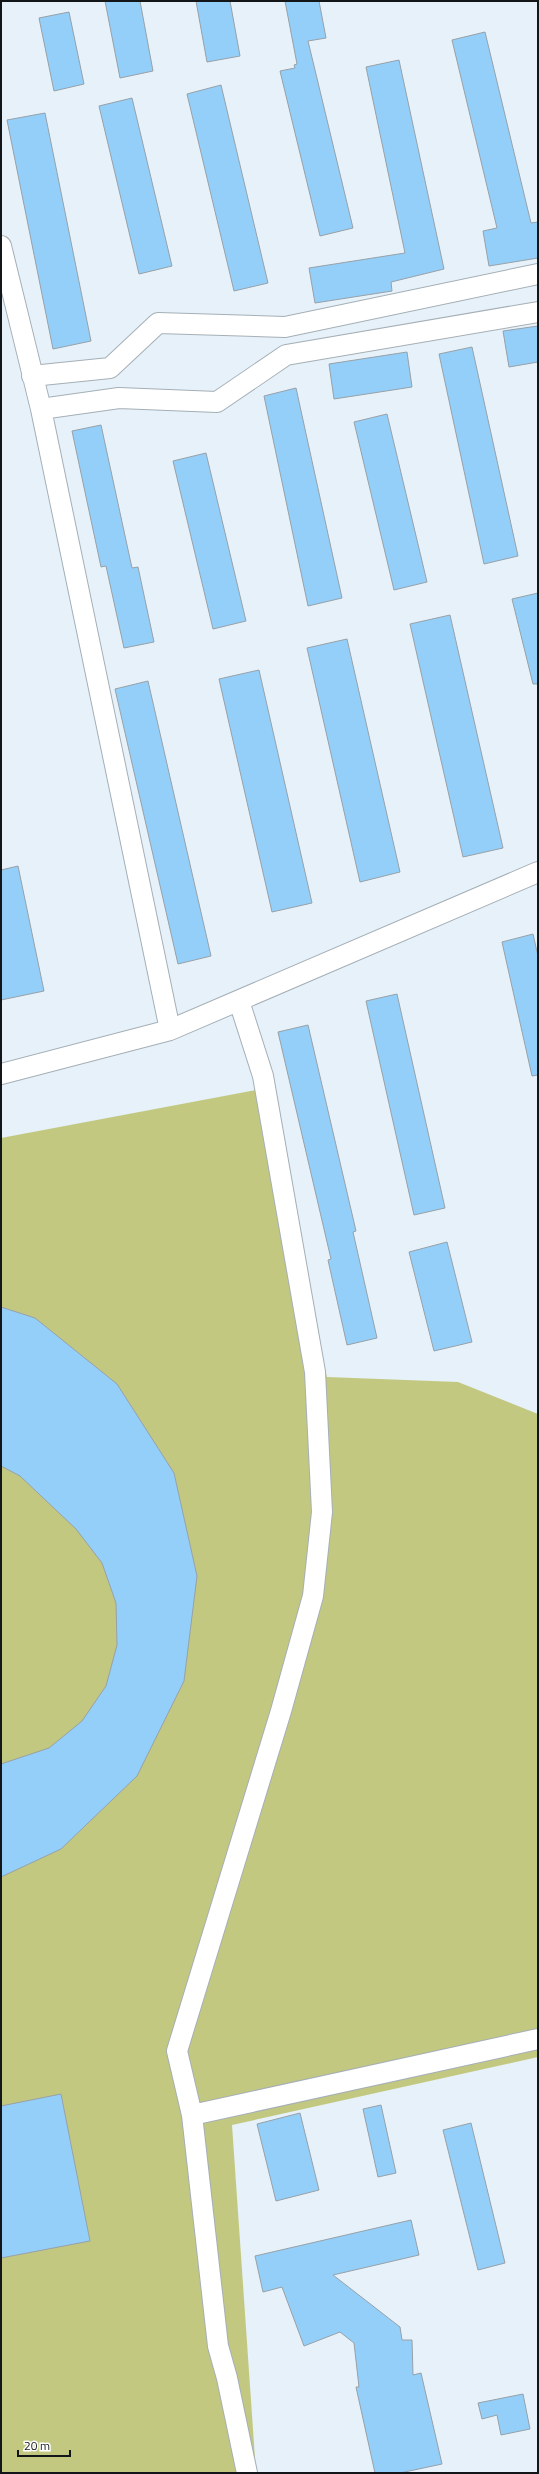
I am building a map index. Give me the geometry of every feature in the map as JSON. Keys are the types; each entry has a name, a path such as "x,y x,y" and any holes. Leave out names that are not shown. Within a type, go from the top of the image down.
{"street":[{"path":"1,246 41,409 170,1030"},
{"path":"32,376 110,368 158,323 285,327 538,274"},
{"path":"41,409 119,398 217,402 286,355 538,312"},
{"path":"1,1074 170,1030 538,872"},
{"path":"239,1001 263,1076 315,1372 322,1512 313,1596 281,1711 177,2051 192,2115 218,2346 227,2378 247,2473"},
{"path":"192,2115 538,2039"}],"green space":[{"path":"256,1090 327,1377 458,1382 538,1414 538,2057 232,2125 256,2473 1,2473 1,1138"}],"building":[{"path":"105,1 140,1 153,71 120,78"},
{"path":"196,1 230,1 240,56 207,62"},
{"path":"285,1 319,1 326,38 308,41 353,228 320,236 280,71 295,68 294,65 297,64"},
{"path":"69,12 84,84 54,91 39,18"},
{"path":"485,32 531,223 538,222 538,258 489,266 483,231 497,228 452,40"},
{"path":"399,60 444,269 391,282 392,291 315,303 309,268 405,253 366,67"},
{"path":"221,85 268,283 234,291 187,94"},
{"path":"132,98 172,266 139,274 99,106"},
{"path":"45,113 91,341 53,349 7,120"},
{"path":"538,326 538,362 509,367 503,331"},
{"path":"472,347 518,556 484,564 439,354"},
{"path":"407,352 412,387 334,399 329,364"},
{"path":"296,388 342,598 308,606 264,396"},
{"path":"387,414 427,582 394,590 354,422"},
{"path":"101,425 132,568 138,567 154,642 124,648 106,566 101,567 72,431"},
{"path":"206,453 246,621 213,629 173,461"},
{"path":"538,593 538,684 533,684 512,599"},
{"path":"450,615 503,848 463,857 410,624"},
{"path":"347,639 400,872 360,882 307,648"},
{"path":"259,670 312,903 272,912 219,679"},
{"path":"148,681 211,956 178,964 115,689"},
{"path":"18,866 44,991 1,1000 1,870"},
{"path":"533,934 538,956 538,1075 532,1076 502,942"},
{"path":"397,994 445,1208 414,1215 366,1001"},
{"path":"308,1025 356,1231 353,1232 377,1338 347,1345 328,1260 331,1259 278,1032"},
{"path":"447,1242 472,1342 434,1351 409,1252"},
{"path":"1,1307 35,1318 117,1384 174,1473 197,1576 184,1681 137,1776 61,1849 1,1877 1,1764 49,1748 82,1721 106,1686 117,1645 116,1603 102,1563 76,1529 20,1476 1,1466"},
{"path":"61,2094 90,2241 1,2258 1,2106"},
{"path":"381,2105 396,2173 378,2177 363,2109"},
{"path":"300,2113 319,2190 276,2201 257,2124"},
{"path":"471,2123 505,2263 478,2270 443,2130"},
{"path":"411,2220 419,2255 333,2275 400,2327 402,2340 412,2340 413,2375 421,2373 442,2464 400,2473 375,2473 356,2387 359,2387 354,2343 340,2332 304,2346 282,2287 263,2292 255,2256"},
{"path":"523,2394 530,2429 501,2435 497,2415 482,2419 478,2403"}]}
